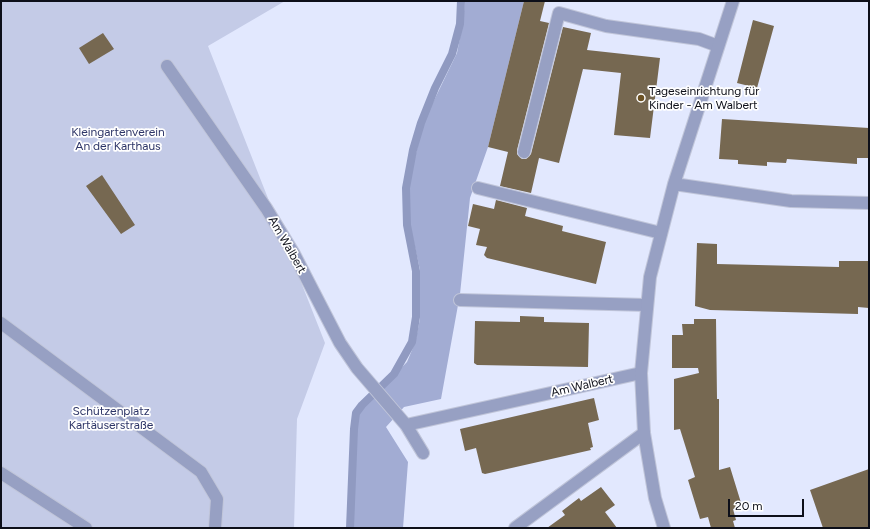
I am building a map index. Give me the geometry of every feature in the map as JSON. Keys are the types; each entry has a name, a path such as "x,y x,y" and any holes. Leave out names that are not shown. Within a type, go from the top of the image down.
{"street":[{"path":"664,528 655,498 644,433 641,372 650,277 674,184 733,1"},
{"path":"524,152 559,13 606,26 699,39 718,46"},
{"name":"Am Walbert","path":"167,66 266,208 294,254 340,343 357,368 406,425 423,453"},
{"path":"674,184 792,201 869,203"},
{"path":"478,188 661,234"},
{"path":"460,300 647,305"},
{"path":"1,323 201,472 216,499 215,528"},
{"name":"Am Walbert","path":"406,425 641,372"},
{"path":"515,528 644,433"},
{"path":"1,473 86,528"}],"green space":[{"path":"1,1 285,1 208,46 325,343 297,419 294,528 1,528"}],"shaded area":[{"path":"465,1 524,1 488,147 470,198 460,294 441,399 404,407 386,427 408,462 403,528 352,528 356,427 359,412 407,362 415,343 420,319 420,270 410,225 408,185 424,121 457,53 463,22"}],"building":[{"path":"524,1 545,1 540,21 549,23 517,150 517,154 522,159 526,159 531,154 563,27 591,33 587,50 660,58 650,138 614,135 621,73 583,69 559,163 539,158 531,193 500,186 508,152 488,147"},
{"path":"753,20 774,26 757,88 737,83"},
{"path":"103,33 114,49 89,64 79,48"},
{"path":"722,119 869,128 869,158 857,158 857,164 787,159 786,163 767,162 767,166 738,164 738,160 719,159"},
{"path":"102,175 135,225 121,234 86,186"},
{"path":"496,200 527,208 525,216 563,226 562,231 606,242 596,284 487,258 484,255 487,247 476,245 480,229 468,226 473,204 494,209"},
{"path":"697,243 717,244 717,264 839,267 839,261 869,261 869,308 858,307 858,314 710,310 695,306"},
{"path":"520,316 544,317 544,322 589,323 588,367 477,365 474,363 475,321 520,322"},
{"path":"694,319 716,319 717,399 719,399 719,470 730,467 742,506 733,509 736,520 733,521 735,528 711,528 708,517 700,519 688,480 695,477 680,429 674,430 674,379 699,373 698,368 672,368 672,335 683,335 682,324 694,324"},
{"path":"594,398 599,420 588,423 593,447 590,448 591,450 485,474 482,473 476,448 465,451 460,429"},
{"path":"869,469 869,528 823,528 810,490"},
{"path":"601,487 615,505 605,512 617,528 547,528 565,515 562,511 579,498 581,501"}],"waterway":[{"path":"350,528 356,413 362,405 394,374 412,342 416,317 416,271 407,225 406,188 413,150 421,123 435,88 452,54 460,24 461,1"}],"place":[{"name":"Tageseinrichtung für Kinder - Am Walbert","path":"641,98"}],"park label":[{"name":"Kleingartenverein An der Karthaus","path":"118,139"},
{"name":"Schützenplatz Kartäuserstraße","path":"111,418"}]}
